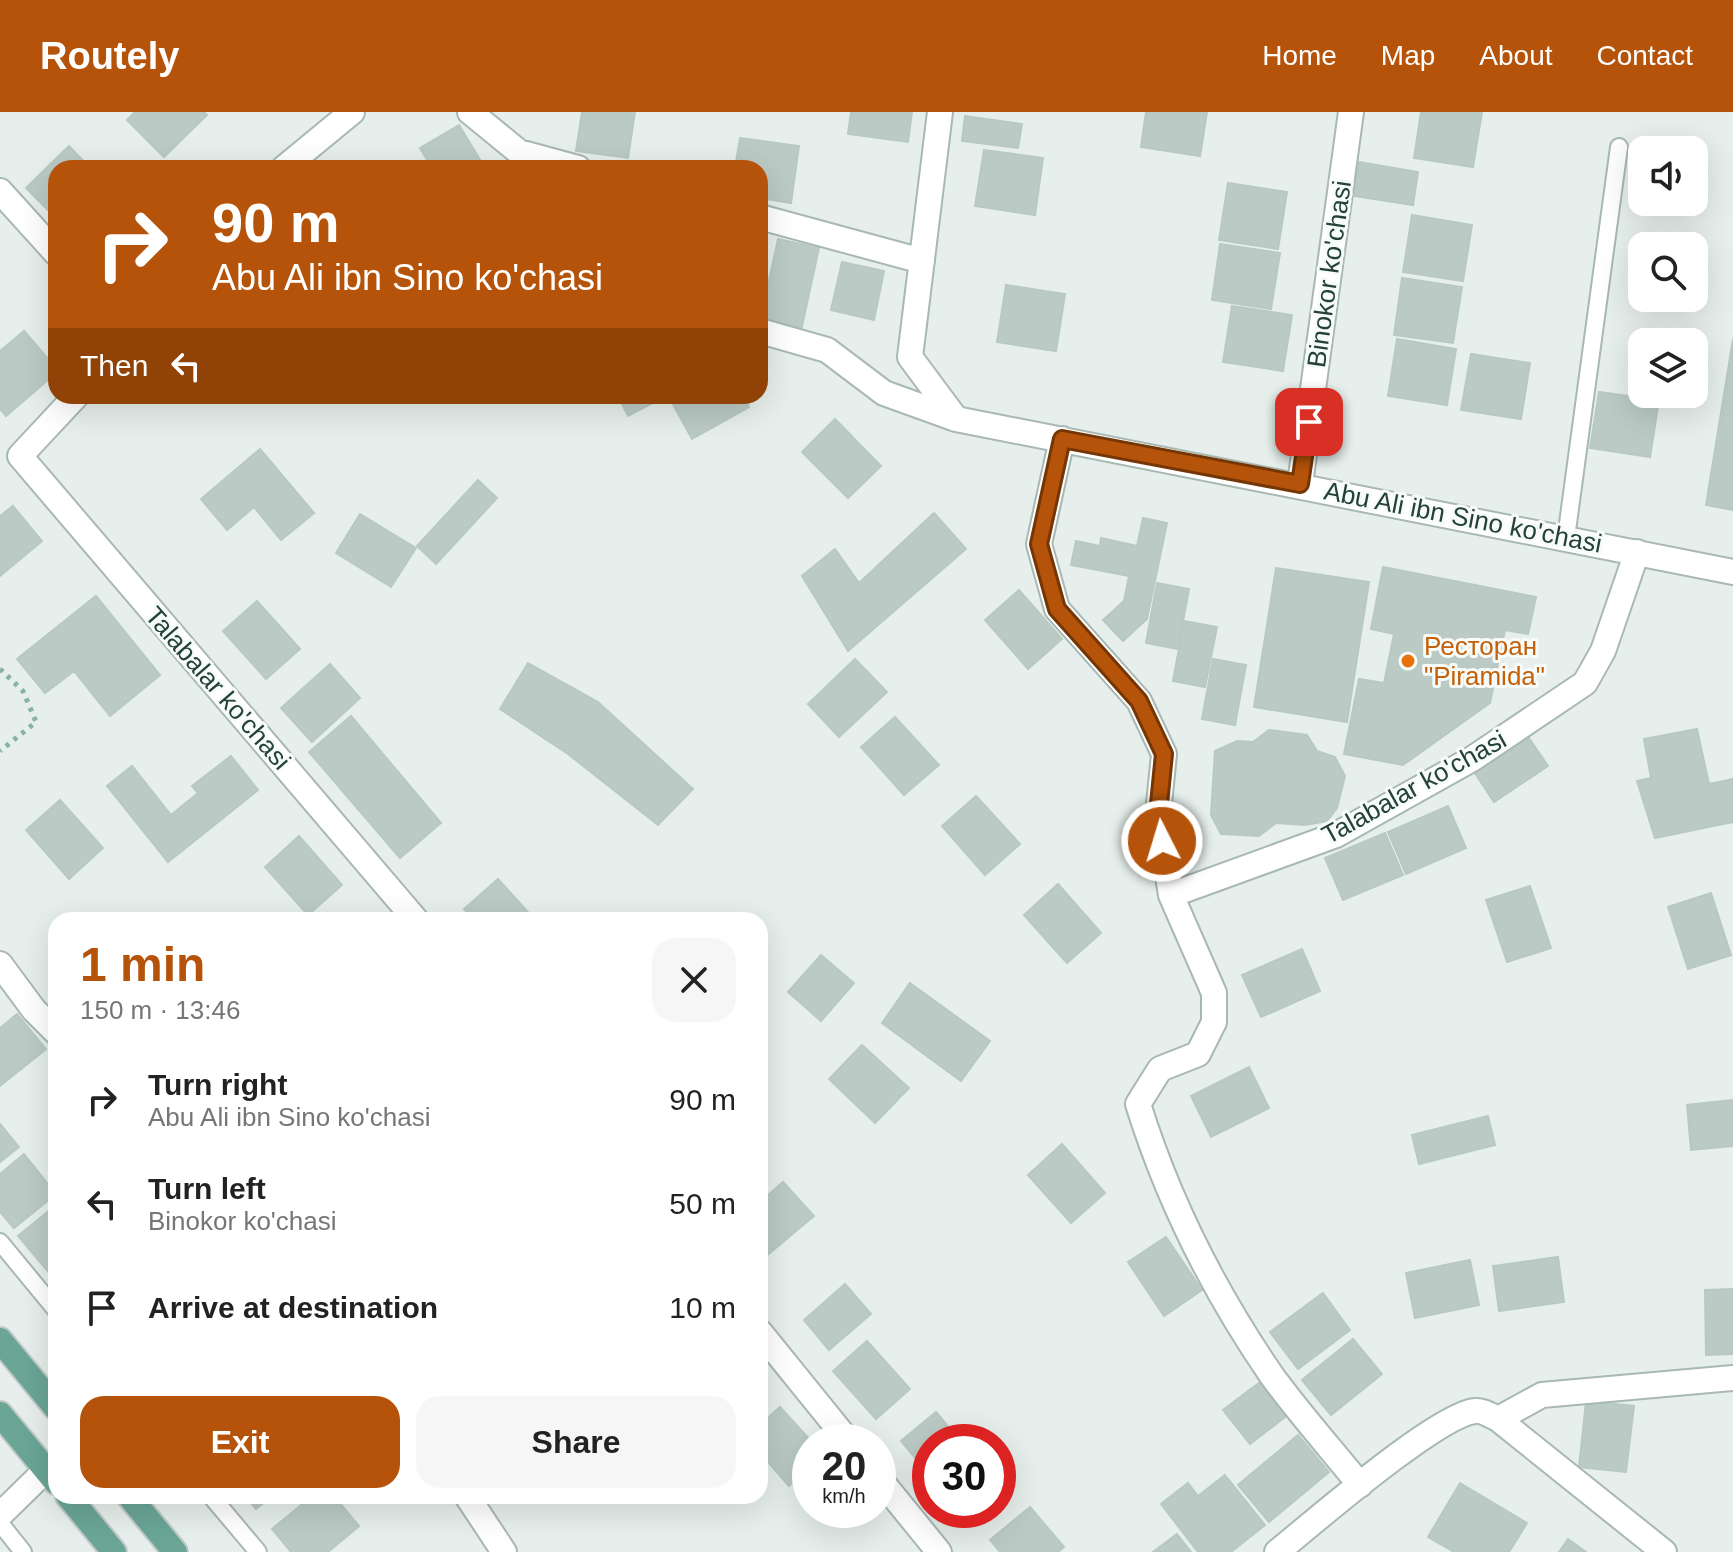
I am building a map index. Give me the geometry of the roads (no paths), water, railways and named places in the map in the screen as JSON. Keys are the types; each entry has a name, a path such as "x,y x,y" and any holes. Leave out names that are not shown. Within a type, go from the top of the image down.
{"main road":[{"path":"0,1340 48,1398"},
{"path":"0,1414 48,1472"},
{"path":"75,1504 114,1552"},
{"path":"136,1504 175,1552"}],"street":[{"path":"294,160 352,112"},
{"path":"470,112 519,152 548,160"},
{"path":"940,112 910,357 956,419"},
{"name":"Binokor ko'chasi","path":"1300,484 1351,112"},
{"path":"0,191 48,244"},
{"path":"768,219 922,261"},
{"name":"Abu Ali ibn Sino ko'chasi","path":"768,333 827,350 884,393 956,419 1300,484 1733,572"},
{"name":"Talabalar ko'chasi","path":"69,404 20,456 409,912"},
{"path":"1062,439 1039,544 1057,609 1139,701 1164,754 1158,814 1171,895 1214,993 1214,1022 1198,1054 1160,1069 1138,1104 1146,1130 1216,1288 1273,1377 1360,1485"},
{"name":"Talabalar ko'chasi","path":"1171,895 1336,835 1472,759 1585,683 1603,651 1637,552"},
{"path":"0,964 48,1024"},
{"path":"768,1342 834,1424"},
{"path":"1498,1419 1542,1395 1733,1378"},
{"path":"1277,1552 1360,1485 1451,1419 1477,1410 1498,1419 1664,1552"},
{"path":"0,1515 48,1478"},
{"path":"896,1499 939,1552"},
{"path":"472,1504 504,1552"}],"lane":[{"path":"1566,538 1619,147"},
{"path":"0,1242 48,1300"},
{"path":"218,1504 258,1552"},
{"path":"0,1523 23,1552"}],"place":[{"name":"Ресторан \"Piramida\"","path":"1408,661"}]}
